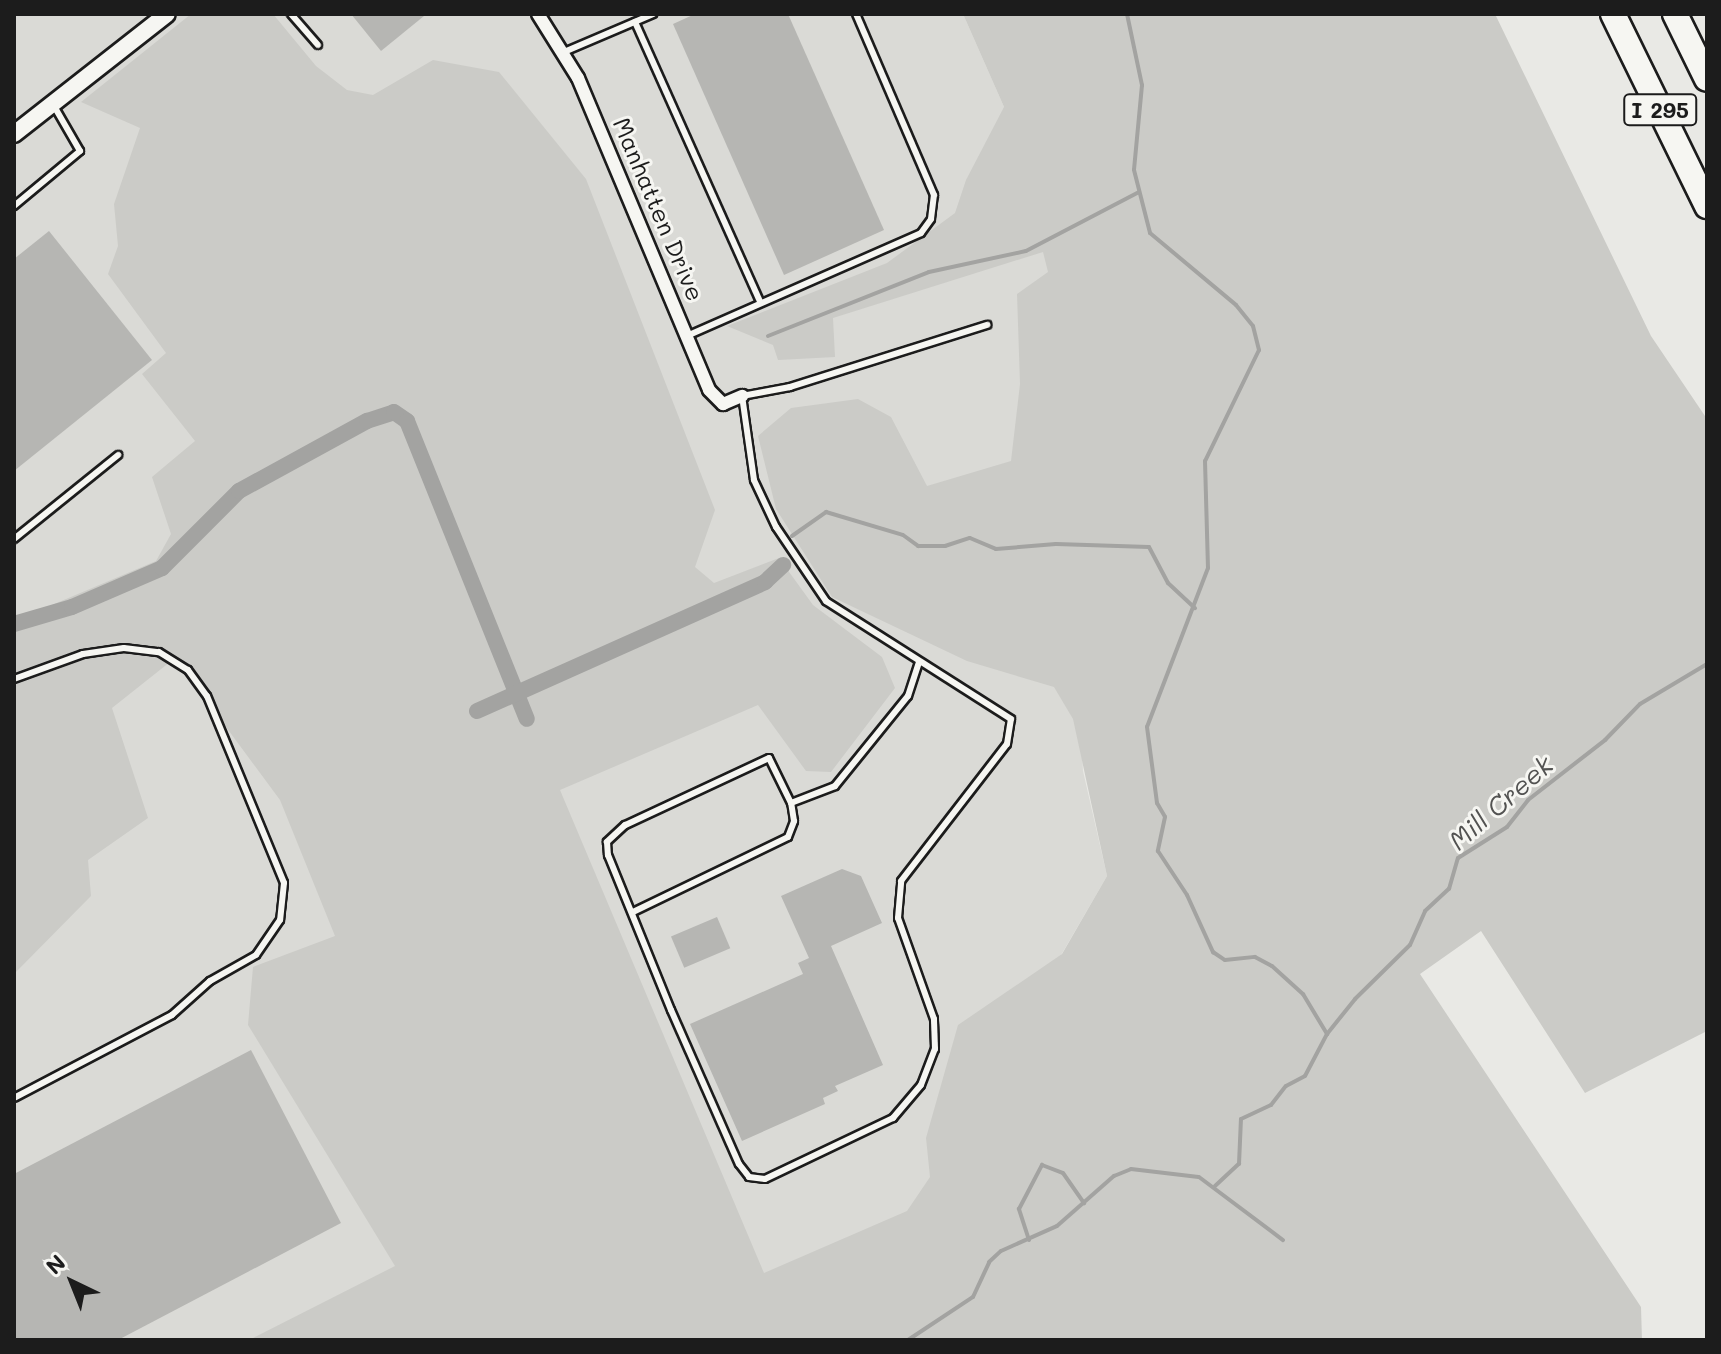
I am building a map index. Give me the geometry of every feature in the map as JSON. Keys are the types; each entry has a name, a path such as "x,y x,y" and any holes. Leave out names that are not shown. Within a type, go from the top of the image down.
{"highway":[{"name":"I 295","path":"1613,14 1707,206"},
{"name":"I 295","path":"1675,14 1707,79"}],"street":[{"path":"14,134 167,14"},
{"name":"Manhatten Drive","path":"538,14 564,52 715,399 723,404 742,396"}],"lane":[{"path":"291,14 318,45"},
{"path":"564,52 653,14"},
{"path":"689,335 921,233 931,219 934,195 856,14"},
{"path":"635,22 760,302"},
{"path":"14,206 80,151 52,103"},
{"path":"633,912 776,846 792,831 791,803 769,758 613,832 608,855 671,1010 749,1177 765,1179 893,1118 921,1085 935,1049 934,1019 898,918 901,881 1012,730 1011,719 826,601 776,527 754,480 742,396 790,387 987,325"},
{"path":"14,539 118,455"},
{"path":"14,679 83,654 124,648 159,652 188,670 207,696 284,883 280,920 256,955 210,981 172,1015 14,1098"},
{"path":"791,803 835,786 908,696 919,662"}],"shaded area":[{"path":"14,14 963,14 1053,218 1083,771 1107,876 1021,1024 868,1340 14,1340"},
{"path":"191,14 273,14 316,66 347,90 373,95 433,60 499,72 586,179 715,510 695,567 714,583 779,558 813,605 882,657 895,688 831,772 806,771 758,705 560,790 764,1273 907,1211 930,1177 926,1138 958,1025 1062,954 1107,876 1073,719 1054,687 967,661 832,597 776,509 758,436 791,408 858,399 891,417 927,486 1011,461 1020,384 1017,294 1048,272 1043,252 833,318 835,357 778,360 773,345 727,326 887,263 955,213 966,180 1004,107 963,14 1495,14 1651,336 1707,419 1707,1031 1585,1093 1481,931 1420,974 1641,1307 1642,1340 249,1340 395,1266 248,1025 253,967 335,936 280,800 175,658 112,708 148,818 88,860 91,896 14,974 14,621 156,561 171,534 152,477 195,441 142,374 166,353 108,274 118,246 114,204 140,128 81,102"}],"building":[{"path":"351,14 422,14 424,16 381,51"},
{"path":"695,14 788,14 884,230 784,275 673,24"},
{"path":"49,231 152,360 14,471 14,259"},
{"path":"842,869 861,876 882,923 831,946 883,1065 835,1086 838,1091 823,1098 825,1104 742,1141 690,1024 803,974 798,963 809,958 781,896"},
{"path":"717,917 730,948 684,968 671,937"},
{"path":"251,1050 341,1223 118,1340 14,1340 14,1174"}],"waterway":[{"path":"1127,14 1142,85 1134,170 1150,233 1236,305 1253,326 1259,350 1205,461 1208,568 1147,727 1157,803 1165,817 1158,851 1187,895 1213,952 1225,960 1255,957 1272,966 1303,994 1327,1034"},
{"path":"768,336 929,272 1026,251 1139,192"},
{"path":"14,624 72,607 162,568 239,491 367,421 394,412 407,421 527,719"},
{"path":"792,536 826,512 903,535 918,546 945,546 970,538 996,549 1056,544 1149,547 1168,583 1195,608"},
{"path":"477,711 765,582 783,565"},
{"name":"Mill Creek","path":"1215,1186 1239,1164 1241,1119 1271,1105 1286,1086 1305,1076 1327,1034 1355,999 1410,945 1425,911 1449,889 1458,858 1507,827 1528,800 1605,740 1640,704 1707,664"},
{"path":"1029,1240 1019,1209 1042,1165 1063,1173 1084,1203"},
{"name":"Mill Creek","path":"908,1340 973,1297 989,1262 1001,1251 1057,1226 1114,1176 1131,1169 1199,1177 1283,1240"}]}
